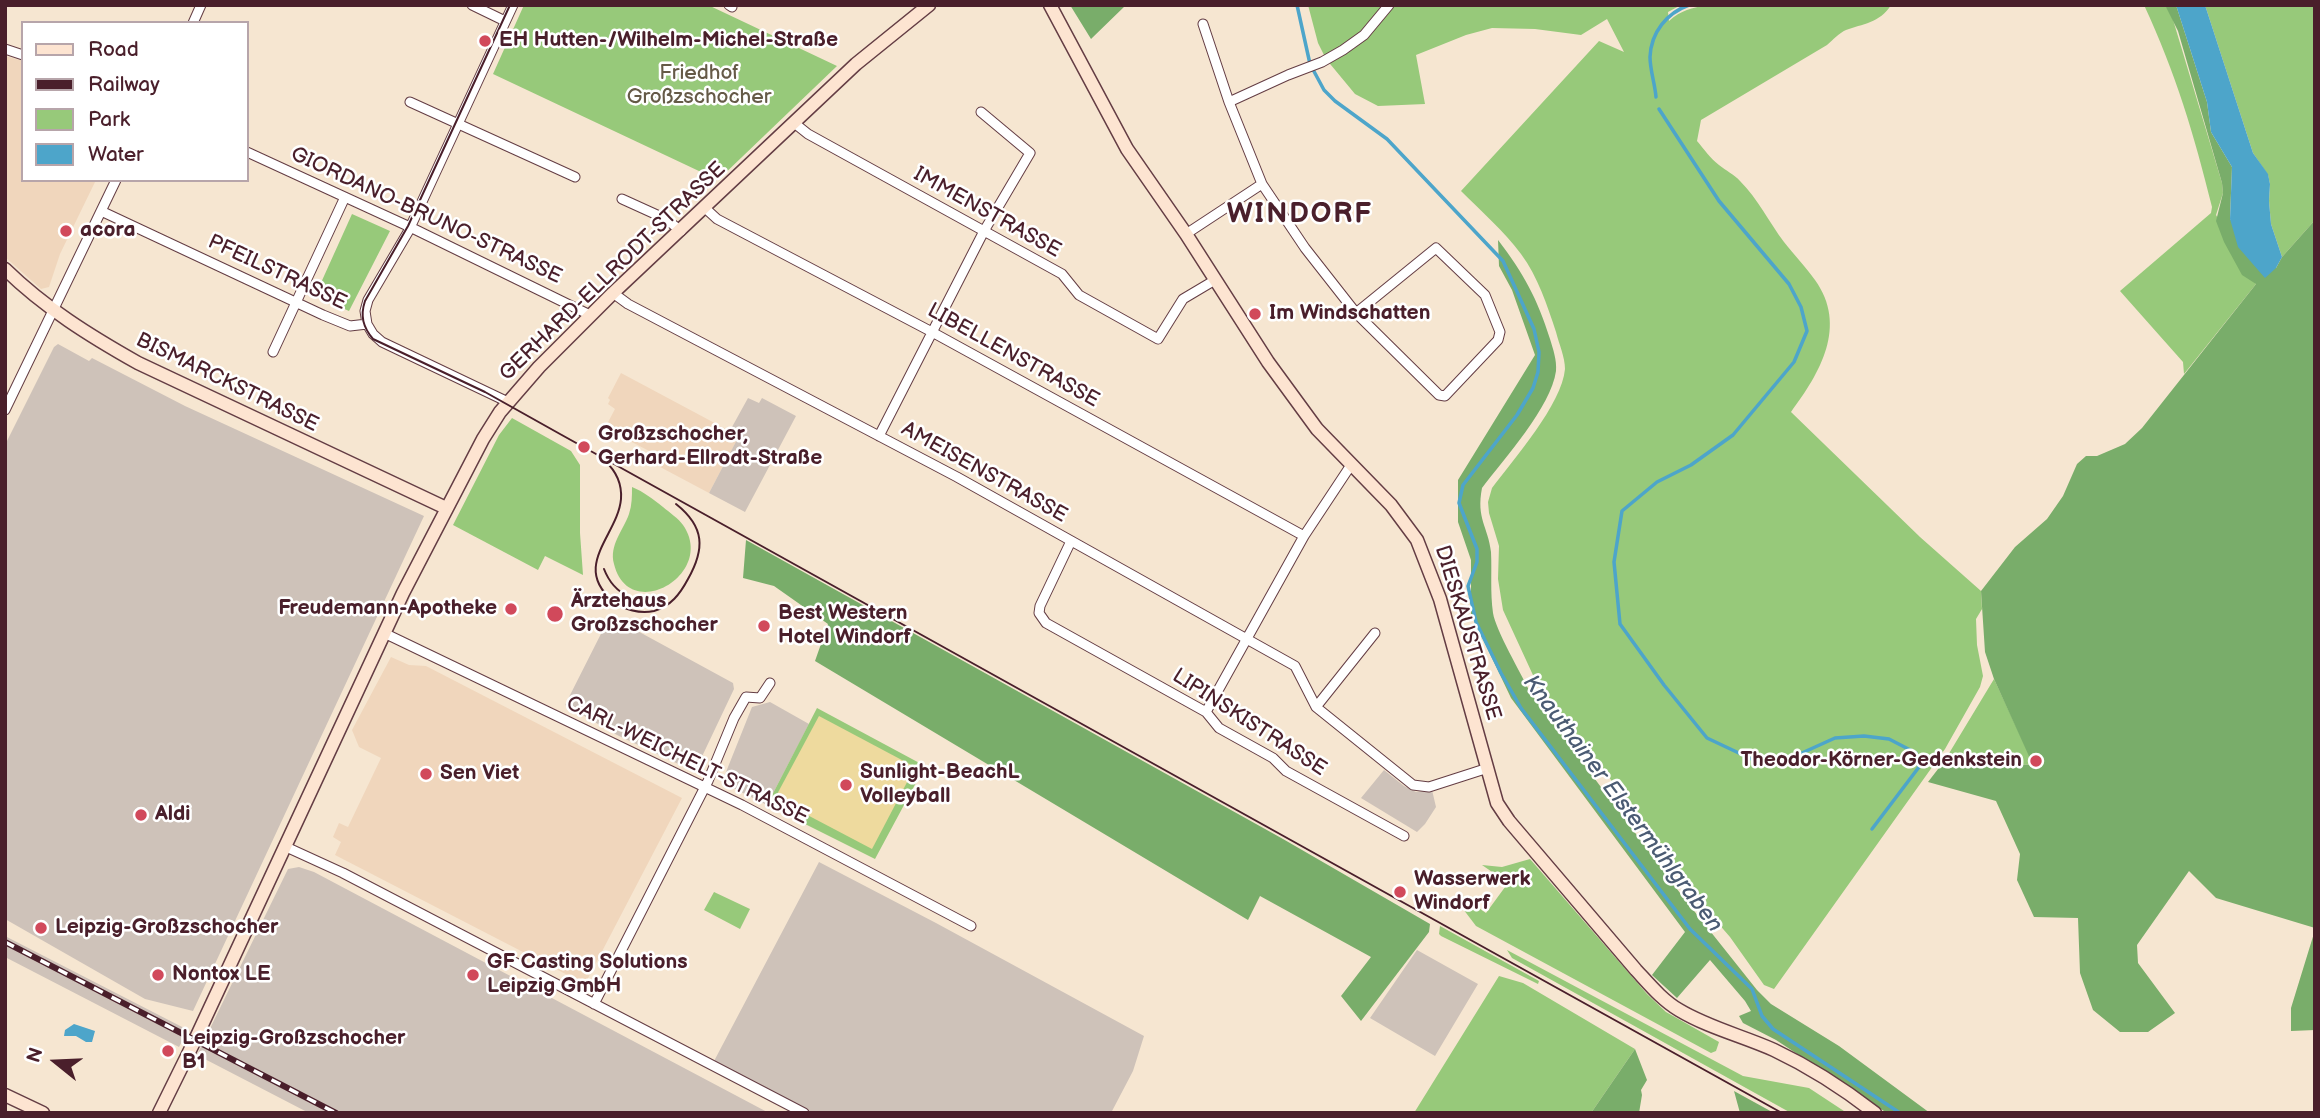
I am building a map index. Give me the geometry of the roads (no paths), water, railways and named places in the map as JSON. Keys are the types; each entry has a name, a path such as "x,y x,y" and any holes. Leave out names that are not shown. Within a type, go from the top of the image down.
{"main road":[{"name":"DIESKAUSTRASSE","path":"1051,5 1127,149 1186,234 1268,362 1317,429 1391,505 1417,540 1440,599 1497,803 1509,821 1656,993 1692,1017 1773,1050 1830,1081 1875,1113"},
{"name":"GERHARD-ELLRODT-STRASSE","path":"159,1113 384,633 483,439 508,402 590,315 793,122 856,64 927,6"},
{"name":"BISMARCKSTRASSE","path":"5,269 52,310 89,336 138,363 446,508"},
{"path":"5,1095 43,1113"}],"street":[{"path":"194,21 201,5"},
{"path":"472,5 505,21"},
{"path":"367,324 365,311 368,300 410,227 513,5"},
{"path":"1230,102 1326,60 1364,35 1389,5"},
{"path":"1203,24 1262,184 1305,248 1356,313 1439,395 1445,396 1498,340 1500,332 1485,295 1436,248 1356,313"},
{"path":"410,102 575,177"},
{"path":"878,436 984,231 1030,153 981,112"},
{"name":"IMMENSTRASSE","path":"793,122 808,134 1062,274 1079,295 1158,339 1183,299 1214,280"},
{"name":"GIORDANO-BRUNO-STRASSE","path":"248,152 410,227 590,315"},
{"path":"5,411 8,397 115,182"},
{"path":"1186,234 1262,184"},
{"path":"273,352 345,197"},
{"path":"622,199 666,219 681,231"},
{"name":"LIBELLENSTRASSE","path":"705,208 717,219 932,332 1304,536"},
{"name":"PFEILSTRASSE","path":"101,211 347,325 367,324 373,334 387,345 508,402"},
{"name":"AMEISENSTRASSE","path":"613,293 628,304 878,436 1295,666 1316,707 1413,785 1429,787 1488,768"},
{"path":"1206,712 1304,536 1350,465"},
{"name":"LIPINSKISTRASSE","path":"1071,541 1040,606 1040,614 1046,623 1206,712 1219,728 1273,758 1286,771 1404,836"},
{"name":"CARL-WEICHELT-STRASSE","path":"384,633 704,788 971,926"},
{"path":"1316,707 1375,633"},
{"path":"594,1004 704,788 734,718 746,697 760,698 770,683"},
{"path":"285,845 804,1113"}],"water":[{"path":"2176,5 2205,5 2253,153 2268,174 2271,224 2282,257 2276,268 2265,278 2238,247 2230,219 2232,167 2211,132 2207,102"},
{"path":"74,1024 95,1031 92,1042 86,1042 76,1036 64,1036 65,1030"}],"waterway":[{"name":"Knauthainer Elstermühlgraben","path":"1297,5 1310,64 1324,90 1387,139 1503,261 1534,329 1539,352 1538,372 1533,388 1517,415 1463,485 1459,503 1477,549 1477,562 1468,586 1476,622 1501,673 1521,708 1690,929 1752,989 1762,1016 1773,1029 1900,1113"},
{"path":"1656,97 1650,62 1653,39 1667,18 1689,5"},
{"path":"1659,109 1719,201 1789,284 1801,307 1807,331 1794,362 1733,435 1691,465 1657,482 1622,511 1614,562 1620,624 1707,738 1760,763 1782,762 1835,738 1864,736 1889,739 1916,753 1919,767 1872,829"}],"tram line":[{"path":"510,5 408,226 365,301 363,321 373,339 485,392 1782,1113"},
{"path":"605,461 618,478 621,499 613,525 600,550 596,575 601,588 622,607 643,612 660,609 682,590 694,568 699,548 697,530 686,513 676,504"},
{"path":"604,569 614,586 629,597 646,601 666,598"}],"railway":[{"path":"5,942 336,1113"}],"place":[{"name":"EH Hutten-/Wilhelm-Michel-Straße","path":"485,41"},
{"name":"acora","path":"66,231"},
{"name":"Im Windschatten","path":"1255,314"},
{"name":"Großzschocher, Gerhard-Ellrodt-Straße","path":"584,447"},
{"name":"Freudemann-Apotheke","path":"511,609"},
{"name":"Ärztehaus Großzschocher","path":"555,614"},
{"name":"Best Western Hotel Windorf","path":"764,626"},
{"name":"Theodor-Körner-Gedenkstein","path":"2036,761"},
{"name":"Sen Viet","path":"426,774"},
{"name":"Sunlight-BeachL Volleyball","path":"846,785"},
{"name":"Aldi","path":"141,815"},
{"name":"Wasserwerk Windorf","path":"1400,892"},
{"name":"Leipzig-Großzschocher","path":"41,928"},
{"name":"Nontox LE","path":"158,975"},
{"name":"GF Casting Solutions Leipzig GmbH","path":"473,975"},
{"name":"Leipzig-Großzschocher B1","path":"168,1051"}],"district":[{"name":"WINDORF","path":"1300,215"}],"park label":[{"name":"Friedhof Großzschocher","path":"699,86"}]}
